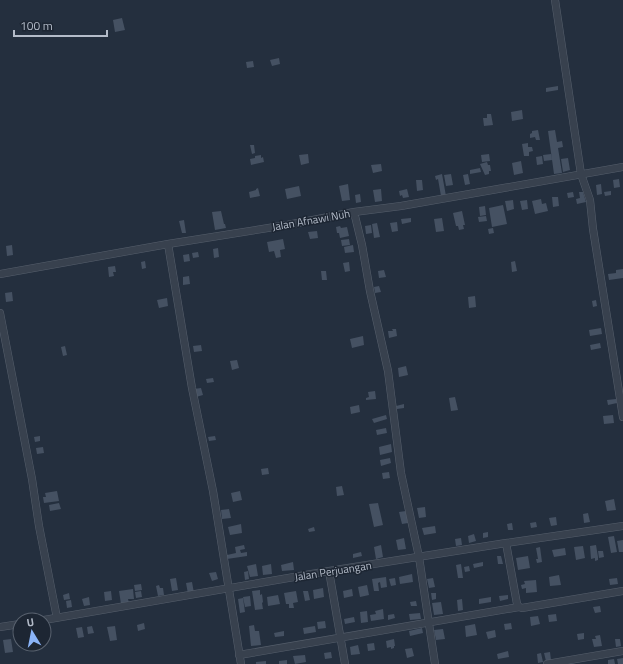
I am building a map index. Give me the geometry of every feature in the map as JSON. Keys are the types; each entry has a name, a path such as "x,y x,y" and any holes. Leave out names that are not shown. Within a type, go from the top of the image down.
{"street":[{"path":"555,0 581,174 590,200 593,229 623,418"},
{"name":"Jalan Afnawi Nuh","path":"0,274 623,167"},
{"path":"354,212 364,253 370,291 388,371 401,474 419,557 435,664"},
{"path":"168,244 192,388 213,491 241,664"},
{"path":"0,313 57,618"},
{"name":"Jalan Perjuangan","path":"52,619 329,571 623,526"},
{"path":"506,543 517,604 519,607"},
{"path":"329,571 345,664"},
{"path":"239,654 623,591"},
{"path":"0,627 12,625"},
{"path":"547,664 623,651"}],"building":[{"path":"122,18 125,30 115,32 113,20"},
{"path":"279,58 280,64 272,66 270,60"},
{"path":"253,61 254,67 247,68 246,62"},
{"path":"558,86 558,90 546,92 546,88"},
{"path":"522,110 523,119 512,121 511,112"},
{"path":"487,114 491,114 493,125 484,126 483,118 487,118"},
{"path":"538,130 540,140 536,140 535,137 530,138 532,131"},
{"path":"555,130 557,142 562,141 563,147 558,148 562,173 554,174 548,131"},
{"path":"528,143 528,147 532,147 533,151 529,152 529,156 524,156 522,144"},
{"path":"250,145 254,145 255,153 252,154"},
{"path":"308,154 309,163 301,165 299,155"},
{"path":"489,154 490,161 482,162 481,155"},
{"path":"551,154 552,160 544,161 543,155"},
{"path":"261,155 264,162 251,165 250,159"},
{"path":"542,156 543,164 537,165 536,157"},
{"path":"568,158 570,170 563,172 561,159"},
{"path":"521,161 523,173 514,175 512,163"},
{"path":"487,162 488,165 490,165 491,171 489,171 489,174 485,175 480,164"},
{"path":"381,164 382,171 373,173 371,165"},
{"path":"480,168 481,172 470,174 470,170"},
{"path":"442,174 446,196 441,196 438,179 436,180 435,176"},
{"path":"451,174 453,185 446,186 444,175"},
{"path":"468,174 470,184 465,185 463,175"},
{"path":"619,179 620,187 614,188 613,180"},
{"path":"416,180 422,180 423,190 417,191"},
{"path":"348,184 350,200 342,201 339,186"},
{"path":"601,184 602,194 597,195 596,185"},
{"path":"299,186 301,196 287,199 285,189"},
{"path":"258,188 260,196 250,198 249,192"},
{"path":"381,189 382,201 375,202 373,190"},
{"path":"407,189 409,197 403,198 402,195 400,196 399,191"},
{"path":"611,191 611,195 605,196 604,192"},
{"path":"573,192 574,197 568,198 567,193"},
{"path":"579,192 583,192 586,202 577,204 576,199 580,198"},
{"path":"360,194 361,202 356,203 355,195"},
{"path":"552,197 558,197 559,206 553,207"},
{"path":"541,199 542,204 546,203 548,211 535,214 532,201"},
{"path":"513,200 514,209 507,211 505,201"},
{"path":"527,200 528,209 522,210 520,201"},
{"path":"503,205 507,224 492,227 489,208"},
{"path":"485,206 486,215 480,216 479,207"},
{"path":"221,211 226,228 215,230 212,212"},
{"path":"462,211 465,225 463,225 464,229 459,230 458,226 456,226 453,213"},
{"path":"486,216 487,221 479,222 478,217"},
{"path":"411,218 411,222 402,224 401,219"},
{"path":"442,218 444,231 436,232 434,219"},
{"path":"184,220 186,233 182,233 179,221"},
{"path":"397,222 398,231 392,232 390,223"},
{"path":"377,223 380,237 374,238 372,224"},
{"path":"371,225 372,233 366,234 365,226"},
{"path":"340,226 341,228 347,227 349,236 340,238 336,227"},
{"path":"493,228 494,233 489,234 488,229"},
{"path":"317,231 318,238 310,239 308,232"},
{"path":"283,239 285,249 280,250 281,257 276,258 274,251 269,252 267,242"},
{"path":"349,239 350,245 342,246 341,240"},
{"path":"12,245 13,255 7,256 6,246"},
{"path":"353,245 354,252 345,253 344,247"},
{"path":"218,248 219,257 214,258 213,249"},
{"path":"198,252 199,257 193,258 192,253"},
{"path":"189,254 190,261 184,262 183,255"},
{"path":"145,261 146,268 142,269 141,262"},
{"path":"515,261 517,271 512,272 511,262"},
{"path":"349,262 350,271 345,272 343,263"},
{"path":"115,266 116,272 113,272 114,276 109,277 108,267"},
{"path":"623,269 623,278 609,280 608,274 616,273 616,270"},
{"path":"384,270 386,277 379,278 378,271"},
{"path":"321,271 326,271 327,280 322,280"},
{"path":"189,276 190,284 183,285 183,277"},
{"path":"379,286 381,292 375,293 374,287"},
{"path":"12,292 13,301 6,302 5,293"},
{"path":"475,296 476,307 469,308 468,297"},
{"path":"167,298 168,306 159,308 157,300"},
{"path":"596,300 597,306 593,307 592,301"},
{"path":"601,328 602,334 590,336 589,330"},
{"path":"392,329 396,329 397,336 389,338 388,331 393,331"},
{"path":"363,336 364,345 352,348 350,339"},
{"path":"600,343 601,348 591,350 590,345"},
{"path":"201,345 202,351 194,352 193,346"},
{"path":"65,346 67,355 63,356 61,347"},
{"path":"237,360 239,368 232,370 230,361"},
{"path":"406,366 408,375 399,377 398,368"},
{"path":"213,378 214,382 207,383 206,379"},
{"path":"201,388 203,395 196,397 194,389"},
{"path":"375,391 376,399 366,400 366,398 369,397 368,392"},
{"path":"455,397 458,410 451,411 449,398"},
{"path":"616,399 617,403 608,405 607,400"},
{"path":"404,404 404,408 397,409 396,406"},
{"path":"359,405 360,412 351,414 350,407"},
{"path":"386,415 387,419 374,423 372,419"},
{"path":"613,415 614,423 604,424 603,416"},
{"path":"386,428 387,433 377,435 376,430"},
{"path":"40,436 40,441 35,442 34,437"},
{"path":"215,436 216,440 209,441 208,437"},
{"path":"391,444 392,452 380,455 379,447"},
{"path":"43,447 44,453 37,454 36,448"},
{"path":"390,458 391,463 381,466 380,460"},
{"path":"268,468 269,474 262,475 261,469"},
{"path":"389,472 390,478 383,479 382,473"},
{"path":"342,486 344,495 337,496 336,487"},
{"path":"57,491 59,501 44,503 43,497 46,497 45,493"},
{"path":"240,491 242,500 233,502 231,493"},
{"path":"614,499 616,510 607,511 605,501"},
{"path":"59,503 61,509 50,511 49,505"},
{"path":"378,503 383,525 374,527 369,504"},
{"path":"425,507 426,517 419,518 417,508"},
{"path":"229,509 231,518 222,519 221,510"},
{"path":"406,511 408,523 402,524 399,512"},
{"path":"588,513 590,522 584,523 583,514"},
{"path":"556,517 557,525 551,526 549,518"},
{"path":"536,522 537,527 531,528 530,523"},
{"path":"512,523 513,530 508,530 507,524"},
{"path":"241,524 242,533 230,535 228,527"},
{"path":"435,526 436,533 424,535 422,528"},
{"path":"314,527 315,531 309,532 308,529"},
{"path":"488,532 488,537 483,538 483,533"},
{"path":"474,534 476,541 469,543 468,536"},
{"path":"614,536 617,552 611,553 608,537"},
{"path":"404,538 406,549 398,550 396,540"},
{"path":"461,538 462,545 456,546 455,539"},
{"path":"623,540 623,552 619,552 617,541"},
{"path":"244,545 245,549 240,550 241,553 247,552 247,556 227,559 227,555 236,553 235,547"},
{"path":"381,545 383,557 376,559 374,547"},
{"path":"596,545 598,560 595,561 595,558 591,559 590,546"},
{"path":"583,546 585,558 576,560 574,547"},
{"path":"540,547 542,562 537,563 536,559 538,559 536,548"},
{"path":"565,548 566,555 554,557 552,550"},
{"path":"598,551 603,551 604,557 599,558"},
{"path":"361,552 362,556 353,558 353,554"},
{"path":"497,556 501,556 503,564 498,564"},
{"path":"528,556 530,568 518,570 516,558"},
{"path":"293,562 294,570 282,571 281,565"},
{"path":"483,562 483,566 474,568 473,564"},
{"path":"256,564 258,576 250,577 247,566"},
{"path":"271,564 272,574 263,575 262,566"},
{"path":"461,564 463,578 458,578 456,565"},
{"path":"469,566 470,571 465,572 464,567"},
{"path":"248,571 249,579 245,580 244,572"},
{"path":"216,572 218,579 212,581 209,573"},
{"path":"412,574 413,582 400,584 399,577"},
{"path":"559,575 561,585 550,586 549,577"},
{"path":"386,577 387,587 381,588 380,582 378,583 379,591 374,591 372,579"},
{"path":"176,578 178,590 172,591 170,579"},
{"path":"395,578 396,585 391,586 389,579"},
{"path":"433,578 435,587 429,588 427,579"},
{"path":"617,578 618,584 610,585 609,579"},
{"path":"536,580 537,592 526,593 526,588 522,589 521,585 525,584 524,581"},
{"path":"192,582 194,593 188,594 186,583"},
{"path":"141,584 142,590 135,591 134,585"},
{"path":"159,585 160,588 163,588 164,595 158,596 156,586"},
{"path":"367,585 369,595 360,597 358,587"},
{"path":"323,588 324,597 314,599 313,590"},
{"path":"133,589 134,599 128,599 129,603 121,604 119,591"},
{"path":"352,589 353,596 344,598 343,591"},
{"path":"260,590 260,595 262,594 263,609 255,610 252,591"},
{"path":"111,591 112,600 105,601 104,592"},
{"path":"141,591 142,597 136,598 135,592"},
{"path":"296,591 298,602 293,603 294,608 289,608 289,604 286,604 284,593"},
{"path":"303,591 308,591 310,600 305,601"},
{"path":"69,593 70,599 64,600 63,595"},
{"path":"431,593 436,593 436,599 432,600"},
{"path":"278,595 280,604 268,606 267,597"},
{"path":"508,595 508,599 500,601 499,596"},
{"path":"250,596 251,606 245,607 243,597"},
{"path":"89,597 90,605 84,606 82,599"},
{"path":"491,597 491,602 479,604 479,599"},
{"path":"243,598 245,612 240,613 238,599"},
{"path":"462,599 463,610 458,611 457,600"},
{"path":"71,600 72,607 67,608 66,601"},
{"path":"416,601 417,606 411,606 410,602"},
{"path":"441,602 443,614 434,615 432,603"},
{"path":"600,606 601,612 595,613 593,607"},
{"path":"383,609 384,619 371,621 370,615 376,614 375,611"},
{"path":"367,611 368,622 361,623 360,612"},
{"path":"420,613 421,619 410,620 409,614"},
{"path":"394,614 395,618 388,620 388,615"},
{"path":"556,614 557,621 549,622 548,615"},
{"path":"538,616 540,624 531,626 530,617"},
{"path":"354,617 355,622 345,624 344,619"},
{"path":"325,621 326,628 318,629 317,622"},
{"path":"144,623 145,629 138,631 137,625"},
{"path":"511,623 512,629 505,630 504,624"},
{"path":"475,624 477,635 466,637 465,626"},
{"path":"254,625 255,631 259,631 261,645 251,646 249,626"},
{"path":"92,626 94,633 88,634 87,627"},
{"path":"115,626 117,640 110,641 107,627"},
{"path":"315,626 316,632 304,634 303,628"},
{"path":"82,627 84,637 78,638 76,628"},
{"path":"422,628 423,633 410,636 409,631"},
{"path":"443,629 445,639 436,640 434,630"},
{"path":"495,630 496,637 488,639 486,632"},
{"path":"284,631 284,636 275,637 274,633"},
{"path":"584,633 584,639 578,640 577,634"},
{"path":"600,635 602,646 594,647 592,639 596,639 595,636"},
{"path":"11,639 13,652 5,653 3,640"},
{"path":"394,639 394,648 387,648 386,641"},
{"path":"615,639 620,639 621,646 616,647"},
{"path":"374,643 375,650 368,651 367,644"},
{"path":"358,645 360,654 351,655 350,647"},
{"path":"412,648 414,656 407,658 405,649"},
{"path":"508,651 509,657 498,659 497,654"},
{"path":"331,652 332,658 325,659 324,653"},
{"path":"550,652 551,660 546,661 544,653"},
{"path":"541,653 543,662 538,663 537,654"},
{"path":"305,655 306,662 295,664 293,656"},
{"path":"623,658 623,664 618,664 617,659"},
{"path":"614,659 615,664 608,664 608,660"},
{"path":"287,660 287,664 279,664 279,661"},
{"path":"266,661 266,664 256,664 256,662"}]}
